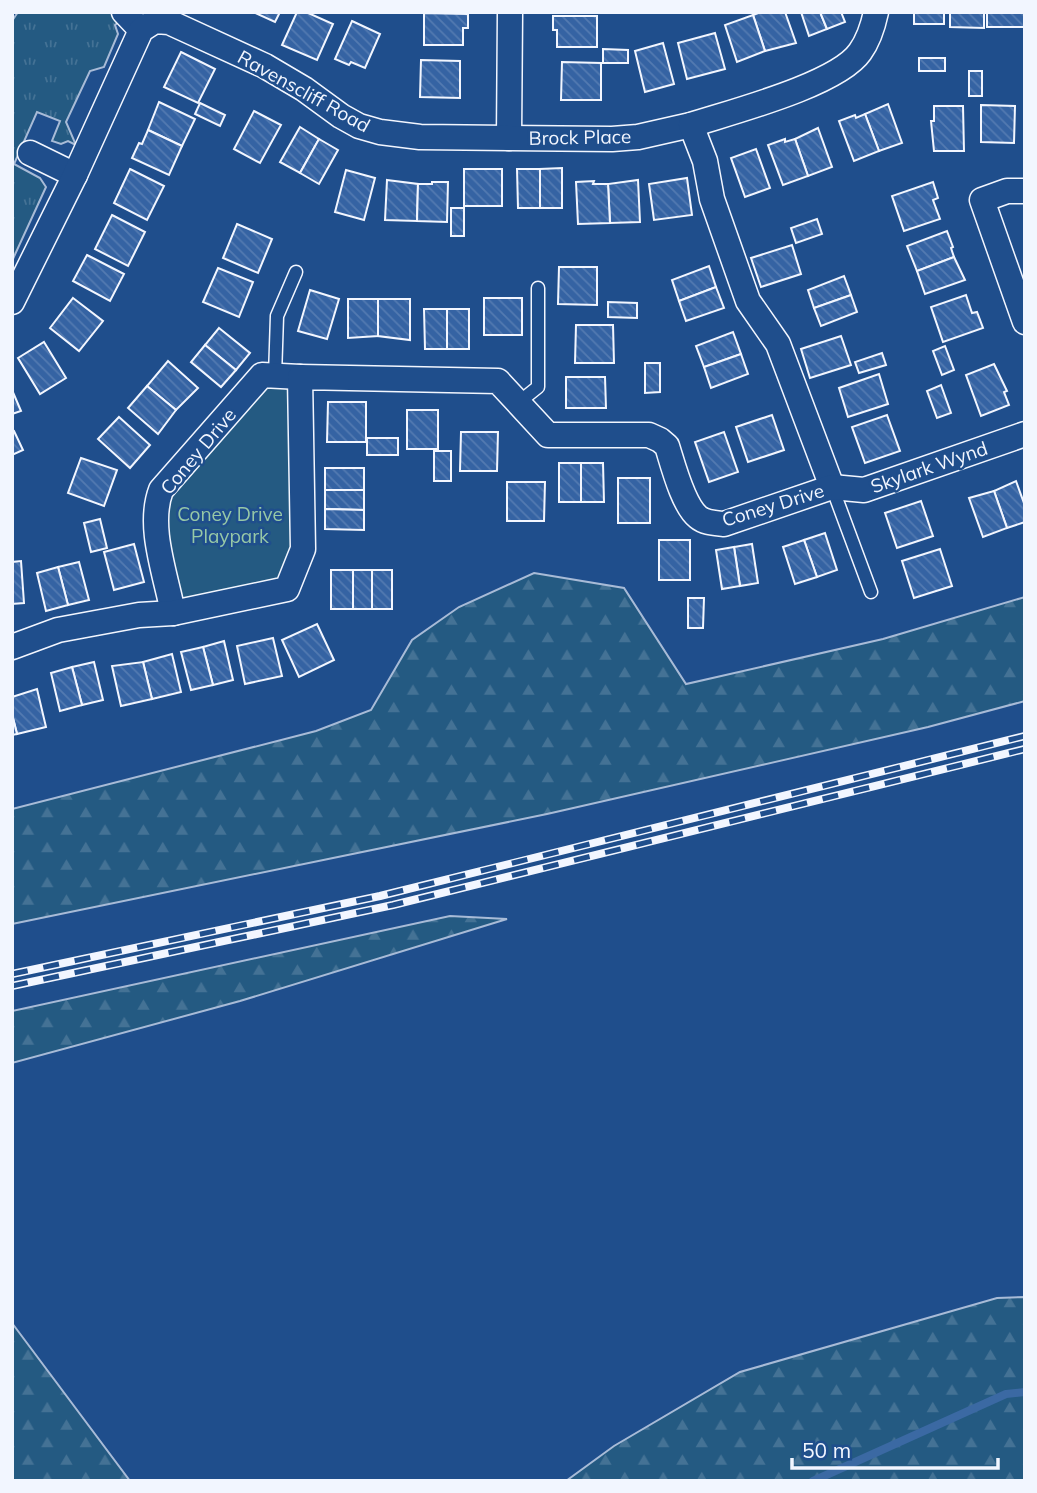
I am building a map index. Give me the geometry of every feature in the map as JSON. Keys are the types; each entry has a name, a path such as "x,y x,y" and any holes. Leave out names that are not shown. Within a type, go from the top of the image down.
{"street":[{"path":"12,302 75,175 141,30 124,12"},
{"path":"509,138 510,12"},
{"path":"691,125 803,87 837,71 859,54 873,27 876,12"},
{"name":"Ravenscliff Road","path":"141,30 155,21 169,22 265,66 304,89 341,116 380,132 420,137 509,138"},
{"name":"Brock Place","path":"509,138 639,137 691,125"},
{"name":"Coney Drive","path":"173,613 155,522 156,504 161,490 262,375 498,381 548,435 649,435 660,440 667,446 688,505 698,517 711,523 724,524 832,487 778,344 748,301 712,199 705,161 691,125"},
{"path":"30,153 75,175"},
{"path":"1025,191 1007,191 982,200 1025,322"},
{"path":"12,648 58,630 139,615 173,613 287,589 303,549 288,377"},
{"name":"Skylark Wynd","path":"832,487 864,490 1025,434"}],"lane":[{"path":"288,377 277,316 296,272"},
{"path":"518,403 537,387 538,288"},
{"path":"832,487 871,592"}],"green space":[{"path":"18,12 113,12 121,20 115,25 118,34 104,67 90,71 66,122 76,145 68,141 61,144 52,141 60,121 37,112 14,164 40,178 46,187 12,261 12,21"},
{"name":"Coney Drive Playpark","path":"262,375 300,377 303,549 287,589 173,613 161,490"},
{"path":"534,573 624,588 686,684 883,639 1025,597 1025,701 928,727 547,814 12,924 12,809 316,731 371,710 412,640 459,607"},
{"path":"450,916 507,919 240,1001 12,1063 12,1011"},
{"path":"1025,1297 1025,1481 566,1481 614,1446 740,1372 997,1298"},
{"path":"12,1323 130,1481 12,1481"}],"building":[{"path":"253,12 280,12 275,22"},
{"path":"297,12 306,12 333,24 317,60 282,45"},
{"path":"761,12 785,12 796,43 765,51 753,15"},
{"path":"801,12 820,12 827,29 809,36"},
{"path":"820,12 841,12 845,22 827,29"},
{"path":"914,12 944,12 944,24 914,24"},
{"path":"950,12 984,12 984,28 950,27"},
{"path":"987,12 1024,12 1024,27 987,27"},
{"path":"424,13 468,14 468,28 463,28 463,45 424,45"},
{"path":"753,15 765,51 737,62 725,25"},
{"path":"553,16 597,16 597,47 557,47 557,30 553,30"},
{"path":"352,21 380,34 365,68 335,59"},
{"path":"715,33 725,69 687,79 678,43"},
{"path":"663,43 674,84 645,92 635,51"},
{"path":"603,49 628,50 628,63 603,63"},
{"path":"181,52 215,69 198,103 164,87"},
{"path":"919,58 945,58 945,71 919,71"},
{"path":"421,60 460,61 460,98 420,97"},
{"path":"562,62 601,63 601,100 561,100"},
{"path":"969,71 982,71 982,96 969,96"},
{"path":"159,102 195,119 182,146 148,130"},
{"path":"200,103 225,115 220,126 195,114"},
{"path":"888,104 902,143 879,151 865,114"},
{"path":"981,105 1015,106 1014,143 981,142"},
{"path":"934,106 963,106 964,151 934,151 931,121 934,121"},
{"path":"254,111 281,125 260,163 234,149"},
{"path":"865,114 879,151 854,161 839,121"},
{"path":"300,127 319,139 300,173 280,162"},
{"path":"818,128 832,167 808,176 795,139"},
{"path":"148,130 182,146 169,175 132,158"},
{"path":"319,139 338,150 319,184 300,173"},
{"path":"785,139 785,142 795,139 808,176 783,185 768,145"},
{"path":"756,149 770,188 745,197 731,158"},
{"path":"562,168 562,208 540,208 540,169"},
{"path":"130,169 164,186 147,220 114,203"},
{"path":"464,169 502,169 502,206 464,206"},
{"path":"517,169 540,169 540,208 518,208"},
{"path":"346,170 375,178 364,220 335,212"},
{"path":"687,178 692,215 654,220 649,184"},
{"path":"387,180 418,184 417,221 385,220"},
{"path":"638,180 640,222 610,223 608,184"},
{"path":"594,181 593,184 608,184 610,223 578,224 576,182"},
{"path":"448,182 447,222 417,221 418,184"},
{"path":"933,182 938,198 933,200 940,219 904,231 892,196"},
{"path":"451,208 464,208 464,236 451,236"},
{"path":"112,215 145,232 128,266 95,249"},
{"path":"817,219 822,234 796,243 791,228"},
{"path":"237,224 272,239 258,273 223,258"},
{"path":"947,231 954,257 917,271 907,246"},
{"path":"792,245 801,274 761,287 751,258"},
{"path":"87,255 124,274 110,301 73,281"},
{"path":"954,257 965,280 925,294 917,271"},
{"path":"709,266 716,287 679,301 672,280"},
{"path":"559,267 597,267 597,305 558,304"},
{"path":"218,268 253,282 239,317 203,302"},
{"path":"844,276 851,295 814,308 808,290"},
{"path":"716,287 724,308 686,321 679,301"},
{"path":"310,290 339,299 327,339 298,331"},
{"path":"851,295 857,312 821,326 814,308"},
{"path":"966,295 972,313 977,312 983,328 943,342 931,307"},
{"path":"73,298 103,321 79,351 50,328"},
{"path":"484,298 522,298 522,335 484,335"},
{"path":"348,299 378,299 378,336 348,338"},
{"path":"378,299 410,299 410,340 378,336"},
{"path":"608,302 637,303 637,318 608,317"},
{"path":"424,309 447,309 447,349 425,349"},
{"path":"447,309 469,309 469,349 447,349"},
{"path":"576,325 613,325 614,363 575,363"},
{"path":"219,328 250,353 236,370 205,345"},
{"path":"733,332 741,354 704,367 696,346"},
{"path":"841,336 851,365 810,378 801,349"},
{"path":"44,342 66,378 40,394 18,358"},
{"path":"205,345 236,370 221,387 191,362"},
{"path":"945,346 954,370 942,375 933,351"},
{"path":"882,353 886,365 859,373 855,362"},
{"path":"741,354 748,374 711,388 704,367"},
{"path":"168,361 198,388 176,410 147,386"},
{"path":"645,363 660,363 660,392 645,393"},
{"path":"994,364 1007,391 1004,392 1009,405 981,416 966,375"},
{"path":"879,374 888,404 848,417 839,388"},
{"path":"566,377 605,377 606,408 566,408"},
{"path":"941,385 951,413 937,418 927,391"},
{"path":"147,386 176,410 158,434 128,408"},
{"path":"12,390 21,411 12,414"},
{"path":"328,402 366,402 366,442 327,442"},
{"path":"407,410 438,410 438,449 407,449"},
{"path":"772,415 784,450 748,462 736,427"},
{"path":"887,415 900,451 865,463 852,427"},
{"path":"119,417 150,445 130,468 98,439"},
{"path":"14,431 23,450 12,455 12,432"},
{"path":"461,432 498,432 497,471 460,471"},
{"path":"724,432 738,472 709,482 695,442"},
{"path":"367,438 398,438 398,455 367,455"},
{"path":"434,451 451,451 451,481 434,481"},
{"path":"81,458 117,470 104,506 68,493"},
{"path":"559,463 581,463 581,502 559,502"},
{"path":"581,463 603,463 604,502 581,502"},
{"path":"325,468 364,468 364,490 325,490"},
{"path":"618,478 650,478 650,523 618,523"},
{"path":"1016,481 1025,506 1025,522 1007,528 994,491"},
{"path":"507,482 545,482 544,521 507,521"},
{"path":"325,490 364,490 364,510 325,509"},
{"path":"994,491 1007,528 983,537 969,498"},
{"path":"921,501 933,536 897,548 885,513"},
{"path":"325,509 364,510 364,530 325,529"},
{"path":"100,519 107,548 91,552 84,523"},
{"path":"825,533 837,570 817,577 804,540"},
{"path":"659,540 690,540 690,580 659,580"},
{"path":"804,540 817,577 795,584 783,547"},
{"path":"134,544 144,582 114,590 104,552"},
{"path":"752,544 758,583 740,586 734,547"},
{"path":"734,547 740,586 722,589 716,550"},
{"path":"940,549 952,586 914,598 902,561"},
{"path":"21,561 24,603 12,604 12,562"},
{"path":"79,562 89,600 68,605 58,567"},
{"path":"58,567 68,605 46,611 37,573"},
{"path":"331,570 353,570 353,609 331,609"},
{"path":"353,570 372,570 372,609 353,609"},
{"path":"372,570 392,570 392,609 372,609"},
{"path":"688,598 704,598 703,628 688,628"},
{"path":"317,624 334,660 299,677 282,640"},
{"path":"273,638 282,676 245,684 237,646"},
{"path":"224,641 233,680 213,685 203,647"},
{"path":"203,647 213,685 191,690 181,652"},
{"path":"172,654 181,692 152,699 143,662"},
{"path":"94,662 103,700 82,705 72,667"},
{"path":"143,662 152,699 121,706 112,666"},
{"path":"72,667 82,705 60,711 51,673"},
{"path":"37,689 46,727 17,734 12,714 12,697"},
{"path":"12,714 17,734 12,735"}],"waterway":[{"path":"813,1481 1006,1394 1025,1392"}],"railway":[{"path":"12,974 380,896 1025,736"},
{"path":"12,986 393,905 1025,749"}]}
